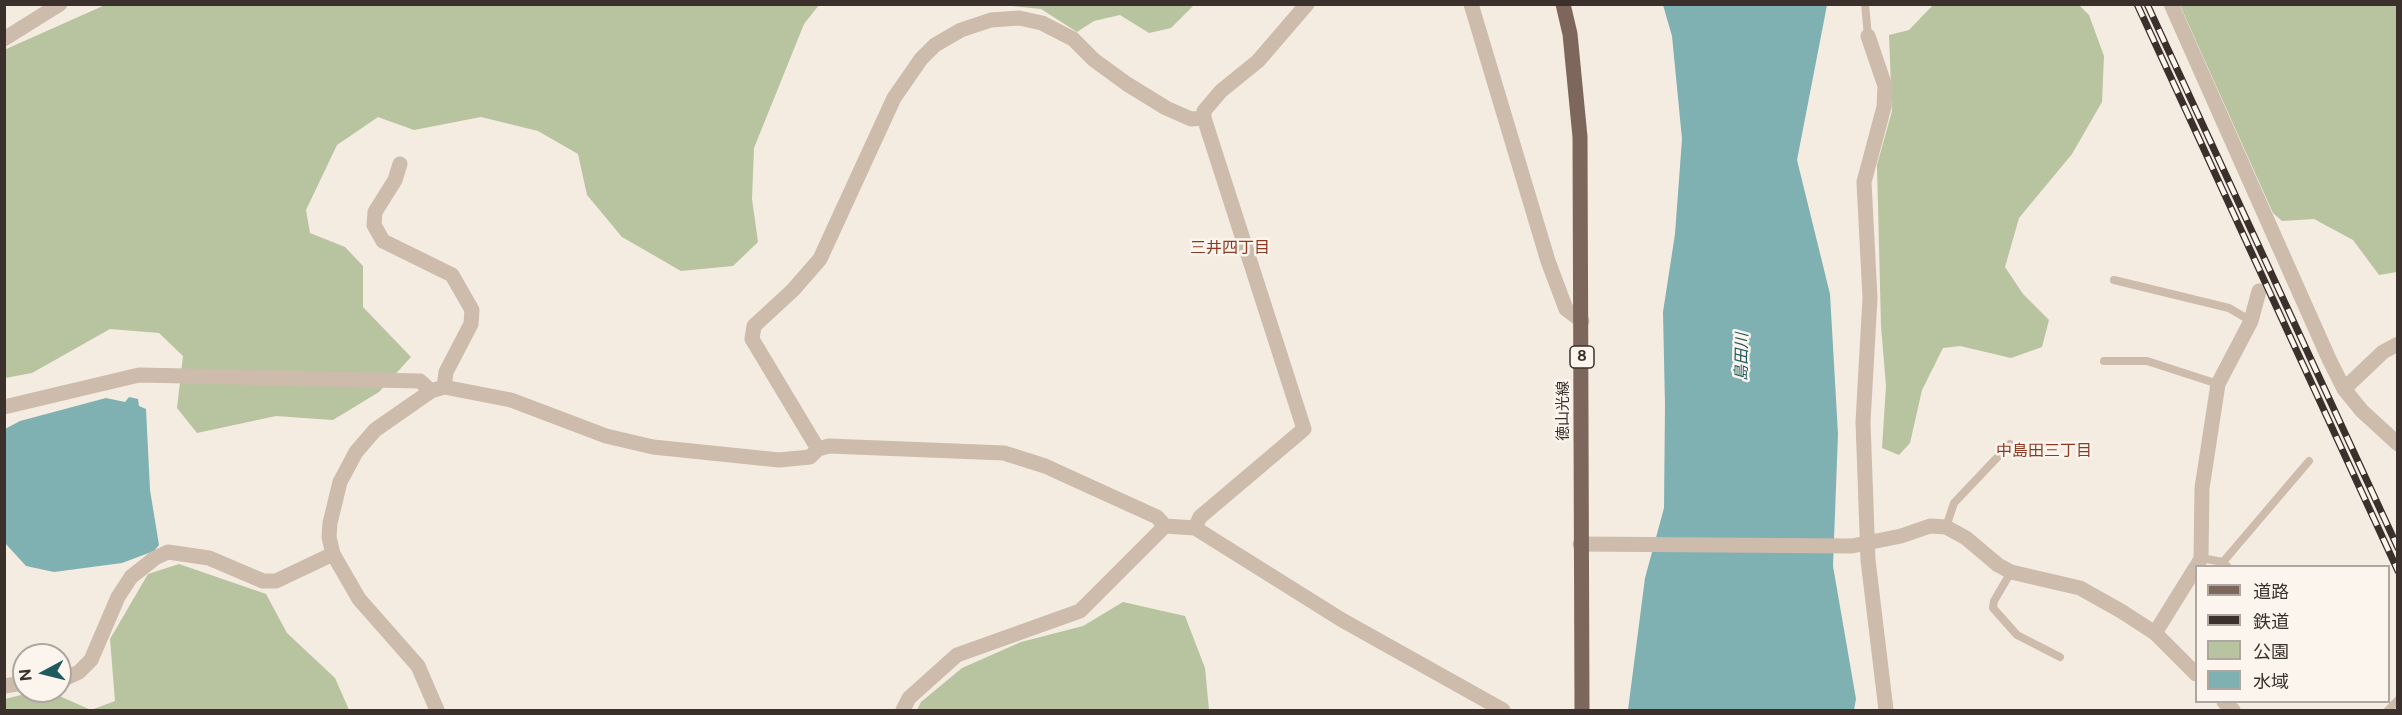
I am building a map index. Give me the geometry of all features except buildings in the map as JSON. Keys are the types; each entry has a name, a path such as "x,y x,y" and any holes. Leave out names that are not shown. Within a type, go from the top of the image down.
{"main road":[{"name":"徳山光線","path":"1563,4 1570,34 1580,137 1582,711"}],"street":[{"path":"4,39 60,4"},
{"path":"1195,528 1200,517 1304,429 1204,118 1204,111 1221,91 1258,61 1307,4"},
{"path":"1471,4 1548,261 1566,309 1582,321"},
{"path":"2171,4 2266,221 2344,389 2362,411 2397,444"},
{"path":"818,449 752,339 754,326 793,290 820,259 894,98 921,59 935,45 962,30 991,20 1019,18 1042,23 1072,39 1094,60 1166,108 1191,119 1204,118"},
{"path":"1868,36 1886,86 1884,107 1864,182 1870,298 1863,422 1868,544 1886,711"},
{"path":"400,164 395,180 375,212 374,225 384,241 452,275 472,310 471,324 437,389 375,430 356,452 340,482 329,537 333,554 360,599 418,666 437,711"},
{"path":"2198,564 2202,488 2218,384 2251,321 2259,291"},
{"path":"2344,389 2383,352 2397,344"},
{"path":"4,407 139,375 420,381 437,389 511,400 606,436 653,447 778,460 810,457 818,449 829,446 1004,453 1045,466 1157,517 1165,526 1195,528 1342,620 1503,711"},
{"path":"903,711 909,698 957,655 1080,611 1165,526"},
{"path":"1580,544 1852,546 1868,544 1930,526 1946,526 2011,572 2080,588 2155,633 2195,673"},
{"path":"72,675 79,672 91,660 118,597 131,577 168,552 209,558 263,581 276,581 333,554"},
{"path":"2155,633 2195,569"}],"lane":[{"path":"1865,4 1868,36"},
{"path":"2114,279 2229,308 2251,321"},
{"path":"2104,361 2147,361 2218,384"},
{"path":"1946,526 1954,503 2010,444"},
{"path":"2198,564 2225,564 2309,461"},
{"path":"2011,572 1994,601 1993,608 2017,635 2060,657"},
{"path":"2388,711 2397,700"}],"green space":[{"path":"105,5 819,5 804,24 754,148 752,199 758,242 733,266 681,271 622,237 587,195 578,154 538,131 481,117 414,130 378,117 337,145 306,210 310,233 345,247 363,266 363,307 411,357 379,392 333,420 276,416 197,433 177,408 183,356 159,333 110,329 32,373 5,378 4,50"},
{"path":"1002,5 1194,5 1171,28 1149,33 1120,15 1094,21 1077,32 1041,9"},
{"path":"1933,5 2079,5 2089,15 2104,56 2102,102 2072,154 2019,218 2005,267 2023,294 2049,320 2042,347 2011,358 1960,346 1943,348 1922,390 1910,443 1899,455 1882,448 1886,386 1881,326 1877,165 1892,111 1889,35 1909,30"},
{"path":"2180,5 2397,5 2397,272 2379,275 2353,240 2314,219 2282,221 2273,213"},
{"path":"179,564 266,594 287,633 335,678 349,710 91,710 115,701 110,639 148,574"},
{"path":"1123,602 1185,616 1205,668 1209,710 917,710 921,702 962,668 1021,642 1083,626"},
{"path":"12,697 12,703 72,702 91,710 5,710 5,699"}],"water":[{"name":"島田川","path":"1663,5 1827,5 1797,160 1830,294 1838,434 1833,566 1856,699 1854,710 1628,710 1645,578 1664,508 1663,312 1675,234 1682,139 1672,36"},
{"path":"129,397 138,399 139,406 146,409 150,490 159,545 154,551 122,563 54,572 26,566 5,543 5,429 20,421 106,398 125,402"}],"railway":[{"path":"2137,4 2398,571"},
{"path":"2147,4 2398,548"}],"district":[{"name":"三井四丁目","path":"1230,248"},
{"name":"中島田三丁目","path":"2044,451"}]}
